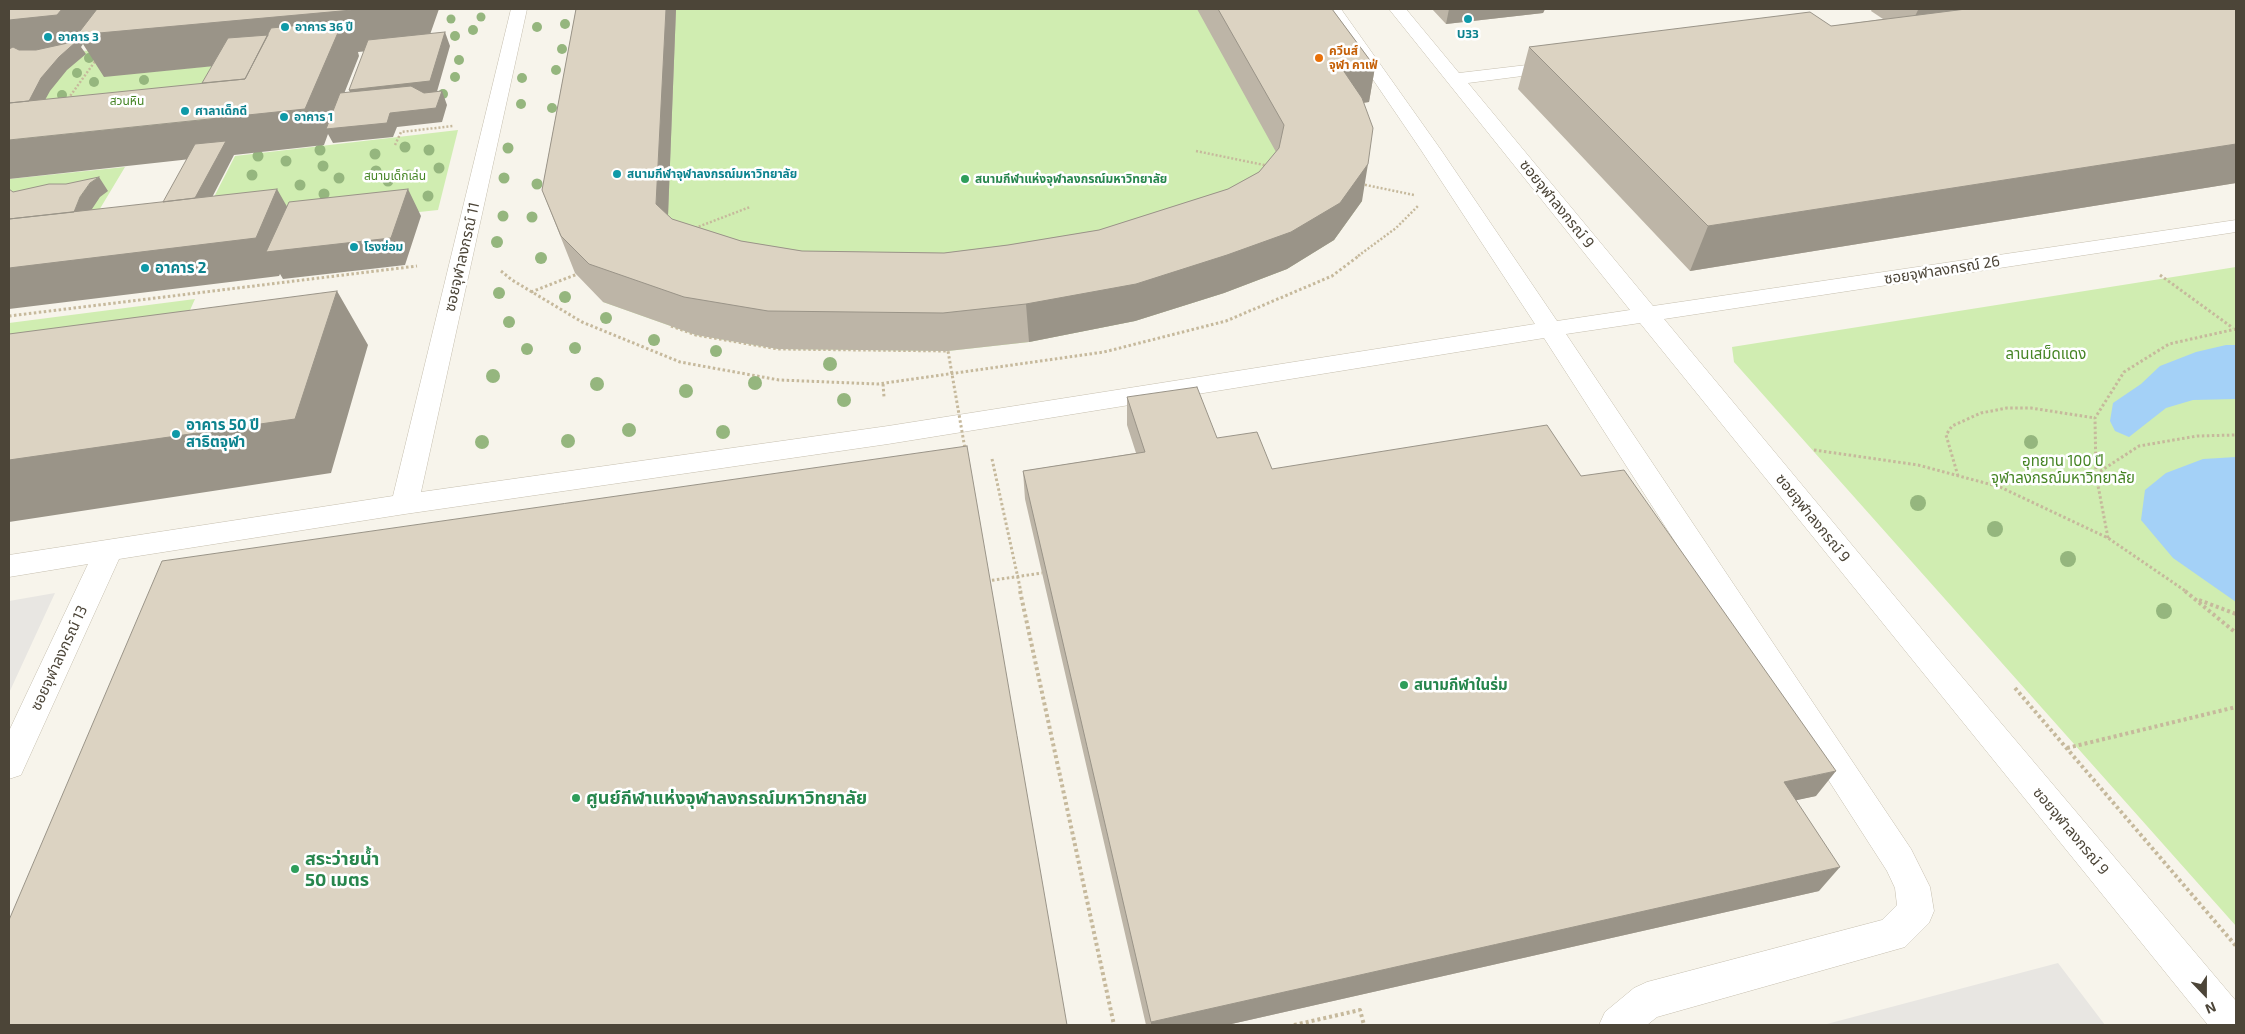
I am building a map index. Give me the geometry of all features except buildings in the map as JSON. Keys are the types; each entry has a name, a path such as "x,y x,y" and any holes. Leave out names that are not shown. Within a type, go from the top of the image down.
{"street":[{"name":"ซอยจุฬาลงกรณ์ 11","path":"405,504 519,9"},
{"path":"1333,9 1551,329 1895,854 1912,887 1916,911 1892,935 1647,1001 1618,1025"},
{"name":"ซอยจุฬาลงกรณ์ 9","path":"1397,9 2013,761 2232,1025"},
{"path":"1455,79 1581,64"},
{"name":"ซอยจุฬาลงกรณ์ 26","path":"9,566 405,504 888,435 1551,329 2236,226"},
{"name":"ซอยจุฬาลงกรณ์ 13","path":"9,765 109,550"}],"path":[{"path":"64,105 98,57"},
{"path":"395,145 401,132 455,126"},
{"path":"1196,151 1273,166"},
{"path":"466,242 512,280 582,322 680,362 779,380 878,384 1104,352 1226,321 1332,276 1396,228 1449,177"},
{"path":"1360,184 1427,197"},
{"path":"686,232 750,207"},
{"path":"2116,243 2235,329"},
{"path":"9,316 418,266"},
{"path":"531,292 586,270"},
{"path":"575,273 581,279"},
{"path":"668,325 696,335 778,349 948,351 966,456"},
{"path":"2108,538 2096,475 2095,418 2124,372 2169,344 2235,329"},
{"path":"1958,476 1946,442 1946,435 1952,426 1981,413 2007,408 2032,408 2095,418"},
{"path":"2096,475 2139,446 2197,436 2236,435"},
{"path":"1751,441 1918,465 2000,487 2108,538 2196,599 2236,633"},
{"path":"991,453 1114,1025"},
{"path":"986,572 988,582 1042,573"},
{"path":"2196,599 2236,614"},
{"path":"2013,761 2236,708"},
{"path":"1294,1025 1360,1010 1364,1025"}],"green space":[{"name":"สนามกีฬาแห่งจุฬาลงกรณ์มหาวิทยาลัย","path":"592,9 1304,9 1339,105 1362,201 1334,240 1287,269 1224,293 1135,321 1029,342 948,351 778,349 696,335 603,302"},
{"name":"สวนหิน","path":"125,47 105,76 242,63 211,120 9,141 9,58"},
{"name":"สนามเด็กเล่น","path":"458,130 438,210 194,236 235,156"},
{"path":"125,167 74,252 9,260 9,179"},
{"name":"อุทยาน 100 ปี จุฬาลงกรณ์มหาวิทยาลัย","path":"2236,267 2236,926 1734,362 1732,347"},
{"path":"195,299 162,373 9,394 9,323"}],"shaded area":[{"path":"55,593 9,693 9,601"},
{"path":"2058,963 2105,1025 1823,1025"}],"water":[{"path":"2226,345 2236,345 2236,399 2193,400 2166,408 2129,437 2115,431 2110,421 2113,403 2141,384 2160,366 2196,352"},
{"path":"2236,457 2236,602 2173,558 2141,520 2145,490 2166,473 2203,459"}],"place":[{"name":"U33","path":"1468,19"},
{"name":"อาคาร 36 ปี","path":"285,27"},
{"name":"อาคาร 3","path":"48,37"},
{"name":"ควีนส์ จุฬา คาเฟ่","path":"1319,58"},
{"name":"ศาลาเด็กดี","path":"185,111"},
{"name":"อาคาร 1","path":"284,117"},
{"name":"สนามกีฬาจุฬาลงกรณ์มหาวิทยาลัย","path":"617,174"},
{"name":"สนามกีฬาแห่งจุฬาลงกรณ์มหาวิทยาลัย","path":"965,179"},
{"name":"โรงซ่อม","path":"354,247"},
{"name":"อาคาร 2","path":"145,268"},
{"name":"อาคาร 50 ปี สาธิตจุฬา","path":"176,434"},
{"name":"สนามกีฬาในร่ม","path":"1404,685"},
{"name":"ศูนย์กีฬาแห่งจุฬาลงกรณ์มหาวิทยาลัย","path":"576,798"},
{"name":"สระว่ายน้ำ 50 เมตร","path":"295,869"}],"park label":[{"name":"ลานเสม็ดแดง","path":"2046,354"}]}
